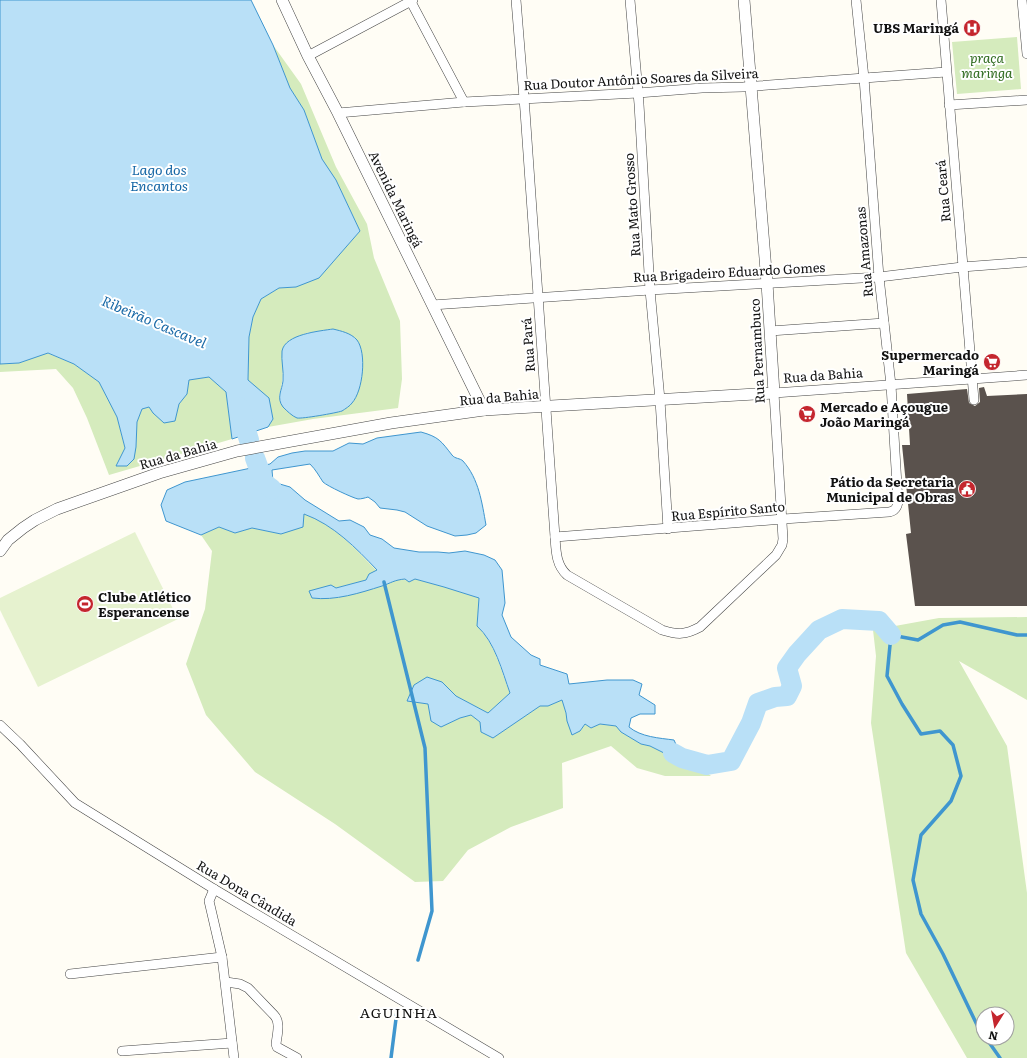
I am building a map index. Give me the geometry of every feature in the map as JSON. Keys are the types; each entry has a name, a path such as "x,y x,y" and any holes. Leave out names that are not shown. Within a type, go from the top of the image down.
{"street":[{"name":"Avenida Maringá","path":"282,0 308,56 338,113 484,410"},
{"path":"308,56 411,0 464,102"},
{"name":"Rua Pará","path":"516,0 554,537 557,559 562,571 567,575 662,630"},
{"name":"Rua Mato Grosso","path":"630,0 638,93 650,290 660,400 668,529"},
{"name":"Rua Pernambuco","path":"662,630 674,634 683,634 700,627 776,555 782,545 783,539 783,519 767,283 744,0"},
{"name":"Rua Amazonas","path":"856,0 864,78 879,277 890,385 898,502"},
{"name":"Rua Ceará","path":"941,0 974,400"},
{"path":"1022,0 1027,54"},
{"name":"Rua Doutor Antônio Soares da Silveira","path":"338,113 464,102 638,93 702,88 750,87 946,72"},
{"path":"949,105 1027,100"},
{"name":"Rua Brigadeiro Eduardo Gomes","path":"432,305 650,290 879,277 962,267 1027,262"},
{"path":"770,331 884,323"},
{"name":"Rua da Bahia","path":"0,551 8,540 22,528 50,513 159,473 237,452 391,423 484,410 660,400 1027,375"},
{"name":"Rua Espírito Santo","path":"554,537 889,512 895,510 898,502"},
{"name":"Rua Dona Cândida","path":"0,725 20,744 75,803 214,889 499,1058"},
{"path":"214,889 209,901 222,957 226,982 234,1058"},
{"path":"70,974 222,957"},
{"path":"226,982 240,984 248,988 277,1018 277,1047 297,1058"},
{"path":"122,1051 232,1043"}],"green space":[{"name":"praça maringa","path":"1017,37 1021,89 957,94 952,42"},
{"path":"273,45 301,84 336,167 367,224 374,258 400,321 402,379 398,408 313,419 268,427 273,419 248,380 249,337 253,317 261,299 279,288 296,287 344,249 360,231 336,180 322,159 304,110 290,88","holes":["333,329 344,410 298,418 279,396 283,367 282,349 306,333"]},
{"path":"47,353 74,364 99,382 117,417 125,449 117,466 136,447 137,422 142,409 149,407 153,413 174,421 179,404 187,394 189,380 209,377 226,392 232,439 109,475 87,418 73,388 56,369 0,372 0,364 19,363"},
{"path":"304,514 325,524 344,538 377,571 366,580 336,588 309,591 312,598 335,598 386,585 394,580 415,579 479,598 477,626 493,649 510,693 488,713 456,696 442,682 407,701 428,704 441,727 460,718 471,715 480,722 493,738 540,706 548,706 562,700 570,727 580,731 585,724 591,728 600,724 617,726 621,732 641,744 650,746 676,759 700,767 711,776 665,776 637,768 611,746 562,763 563,808 511,827 468,850 443,881 415,882 335,824 255,772 206,715 186,664 205,609 212,551 201,535 219,527 235,533 252,528 281,534"},
{"name":"Clube Atlético Esperancense","path":"135,532 178,619 38,687 0,610 0,598"},
{"path":"1027,617 1027,700 959,661 1007,746 1027,893 1027,1058 967,1058 906,953 871,723 876,656 873,630 939,618"}],"water":[{"name":"Lago dos Encantos","path":"0,0 251,0 273,45 290,88 304,110 322,159 336,180 360,231 319,278 296,287 279,288 261,299 253,317 249,337 248,380 269,398 273,419 268,427 232,439 226,392 209,377 189,380 187,394 179,404 175,421 164,423 149,407 142,409 137,422 134,459 127,466 116,466 125,448 117,417 99,382 74,364 48,353 19,363 0,364"},
{"path":"333,329 352,336 357,340 360,346 363,362 359,390 351,404 342,411 319,416 297,418 291,415 283,407 280,400 283,377 282,351 289,341 296,337 312,332"},
{"path":"421,432 439,440 453,456 463,461 473,476 479,492 486,525 476,533 455,536 427,526 405,512 380,508 368,497 358,499 325,484 310,464 272,470 273,482 290,487 305,500 339,521 350,520 364,527 370,535 382,539 394,548 419,552 449,553 465,551 484,555 495,560 502,570 505,603 502,615 511,637 531,655 540,659 540,665 567,674 569,684 607,680 633,680 642,684 639,695 655,705 655,714 640,714 631,718 629,727 645,735 674,740 678,749 697,757 700,767 676,759 650,746 641,744 621,732 616,726 600,724 591,728 585,724 580,731 572,735 562,700 548,706 540,706 493,738 481,732 480,722 471,715 460,718 441,727 431,721 428,704 407,701 414,685 427,677 442,682 456,696 488,713 510,693 493,648 489,640 477,626 479,598 415,579 409,582 405,579 347,596 321,599 312,598 309,591 331,585 336,588 366,580 369,574 377,570 344,538 325,524 304,514 303,527 281,534 252,528 235,533 219,527 201,535 166,521 161,505 167,490 185,482 270,464 278,457 292,453 305,451 333,451 349,443 363,444 377,438"}],"building":[{"name":"Pátio da Secretaria Municipal de Obras","path":"984,387 987,396 1027,394 1027,606 915,606 906,534 911,533 902,445 910,445 907,394 967,389 969,403 975,406 980,402 979,388"}],"waterway":[{"name":"Ribeirão Cascavel","path":"239,407 249,440"},
{"name":"Ribeirão Cascavel","path":"255,458 264,483 272,489"},
{"path":"384,582 425,748 432,911 418,960"},
{"name":"Ribeirão Cascavel","path":"673,753 682,758 707,765 731,761 751,723 758,703 775,697 787,696 792,686 787,668 797,654 819,630 842,619 879,621 891,635"},
{"path":"975,1021 943,954 921,914 913,880 921,835 951,801 961,776 953,745 940,731 921,734 902,704 887,676 891,635 918,640 943,625 960,622 1017,635 1027,635"},
{"path":"391,1058 397,1011"},
{"path":"992,1046 1000,1058"}],"place":[{"name":"UBS Maringá","path":"972,28"},
{"name":"Supermercado Maringá","path":"992,362"},
{"name":"Mercado e Açougue João Maringá","path":"807,414"},
{"name":"Pátio da Secretaria Municipal de Obras","path":"967,489"},
{"name":"Clube Atlético Esperancense","path":"85,604"}],"district":[{"name":"AGUINHA","path":"399,1013"}]}
